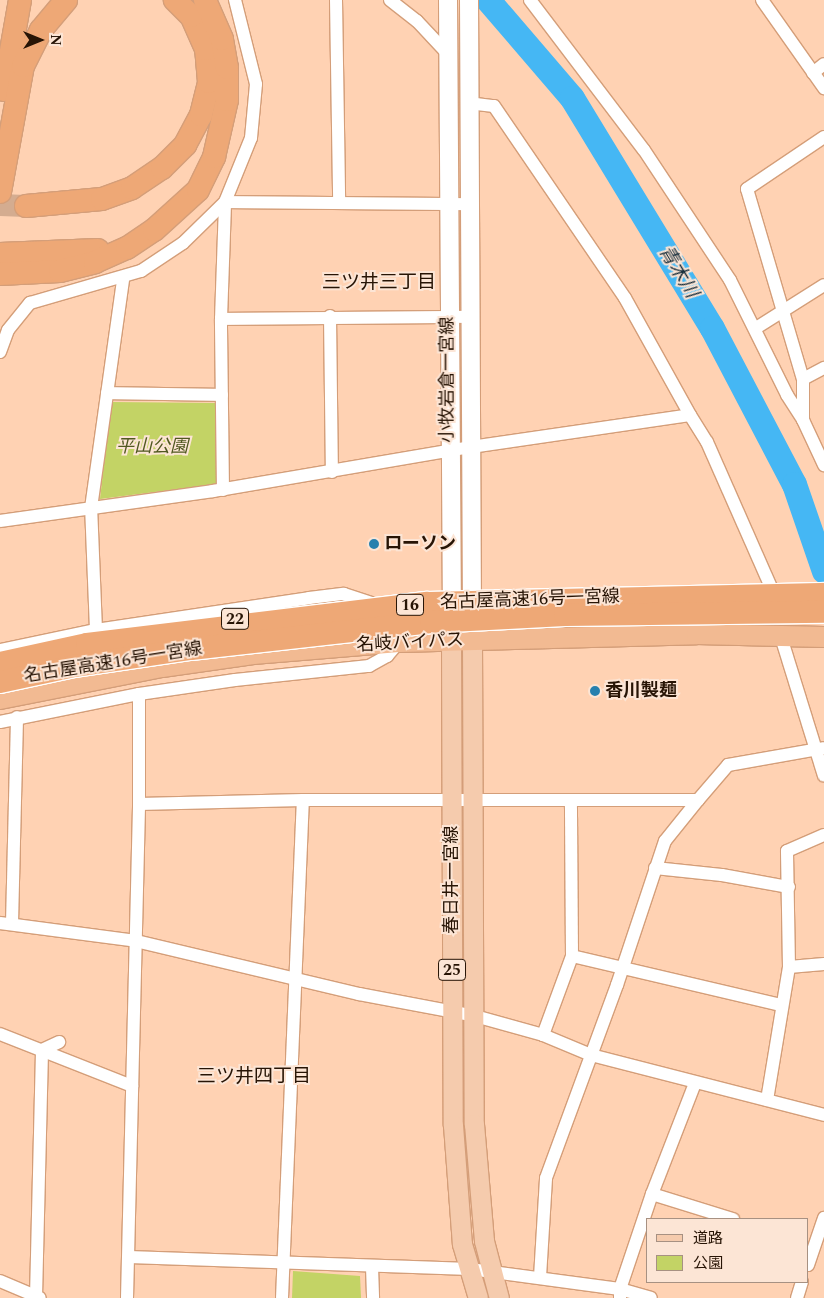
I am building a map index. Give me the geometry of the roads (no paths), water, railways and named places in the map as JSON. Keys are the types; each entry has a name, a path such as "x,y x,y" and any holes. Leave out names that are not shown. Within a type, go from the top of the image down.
{"highway":[{"path":"0,110 20,0"},
{"path":"0,192 24,66 41,30 66,0"},
{"path":"26,206 102,198 132,188 162,168 185,146 201,115 209,82 206,49 191,16 175,0"},
{"path":"0,274 60,270 95,262 126,248 154,230 192,196 214,157 228,100 228,68 222,39 205,0"},
{"path":"0,254 126,248"},
{"name":"22","path":"0,656 52,644 372,603 472,595 630,594 778,587 824,587"},
{"name":"名古屋高速16号一宮線","path":"0,663 87,644 428,603 824,594"},
{"name":"名古屋高速16号一宮線","path":"0,682 74,666 182,650 431,622 565,615 824,612"},
{"name":"名岐バイパス","path":"0,699 171,666 253,654 399,642 697,634 824,637"}],"main road":[{"name":"小牧岩倉一宮線","path":"448,0 447,204 451,640"},
{"name":"小牧岩倉一宮線","path":"469,0 472,640"},
{"name":"春日井一宮線","path":"451,640 452,1012 455,1178 462,1244 478,1298"},
{"name":"春日井一宮線","path":"472,640 477,1176 491,1272 499,1298"}],"street":[{"path":"223,490 221,319 225,202 251,138 256,84 235,0"},
{"path":"336,0 339,201"},
{"path":"390,0 417,21 448,54"},
{"path":"530,0 644,150 730,280 756,328 787,395 820,444 824,465"},
{"path":"762,0 824,88"},
{"path":"813,73 824,64"},
{"path":"468,103 494,106 625,298 707,442 778,587"},
{"path":"804,420 804,379 762,246 747,189 824,137"},
{"path":"0,352 8,330 30,303 123,279 161,260 225,202 339,201 469,204"},
{"path":"96,630 91,508 123,279"},
{"path":"756,328 824,285"},
{"path":"221,319 330,316 470,317"},
{"path":"330,316 332,472"},
{"path":"804,379 824,368"},
{"path":"107,393 222,395"},
{"path":"0,521 223,490 449,452 471,446 690,415"},
{"path":"0,650 96,630 344,594 372,603"},
{"path":"789,637 820,750 824,776"},
{"path":"0,722 138,694 235,680 369,666 387,656 399,642"},
{"path":"128,1298 139,804 138,694"},
{"path":"16,718 6,923 136,941 475,1016 543,1035 591,1056 824,1115"},
{"path":"540,1277 546,1178 623,967 665,841 728,765 820,750"},
{"path":"139,804 303,800 474,799 571,802 698,800"},
{"path":"282,1298 303,800"},
{"path":"543,1035 572,956 571,802"},
{"path":"767,1100 781,1005 789,967 787,851 824,835"},
{"path":"655,868 722,874 789,887"},
{"path":"572,956 781,1005"},
{"path":"789,967 824,964"},
{"path":"0,1034 132,1086"},
{"path":"42,1050 59,1042"},
{"path":"0,1281 38,1297 42,1050"},
{"path":"620,1293 652,1194 695,1083"},
{"path":"652,1194 730,1218"},
{"path":"809,1258 811,1244 824,1218"},
{"path":"129,1257 284,1264 470,1269 540,1277 650,1298"},
{"path":"372,1267 373,1298"},
{"path":"797,1298 802,1283"}],"waterway":[{"name":"青木川","path":"488,0 572,98 712,328 794,484 824,571"}],"tunnel":[{"path":"0,205 26,206"}],"place":[{"name":"ローソン","path":"374,544"},
{"name":"香川製麺","path":"595,691"}],"district":[{"name":"三ツ井三丁目","path":"379,283"},
{"name":"三ツ井四丁目","path":"254,1077"}],"park label":[{"name":"平山公園","path":"152,447"}]}
